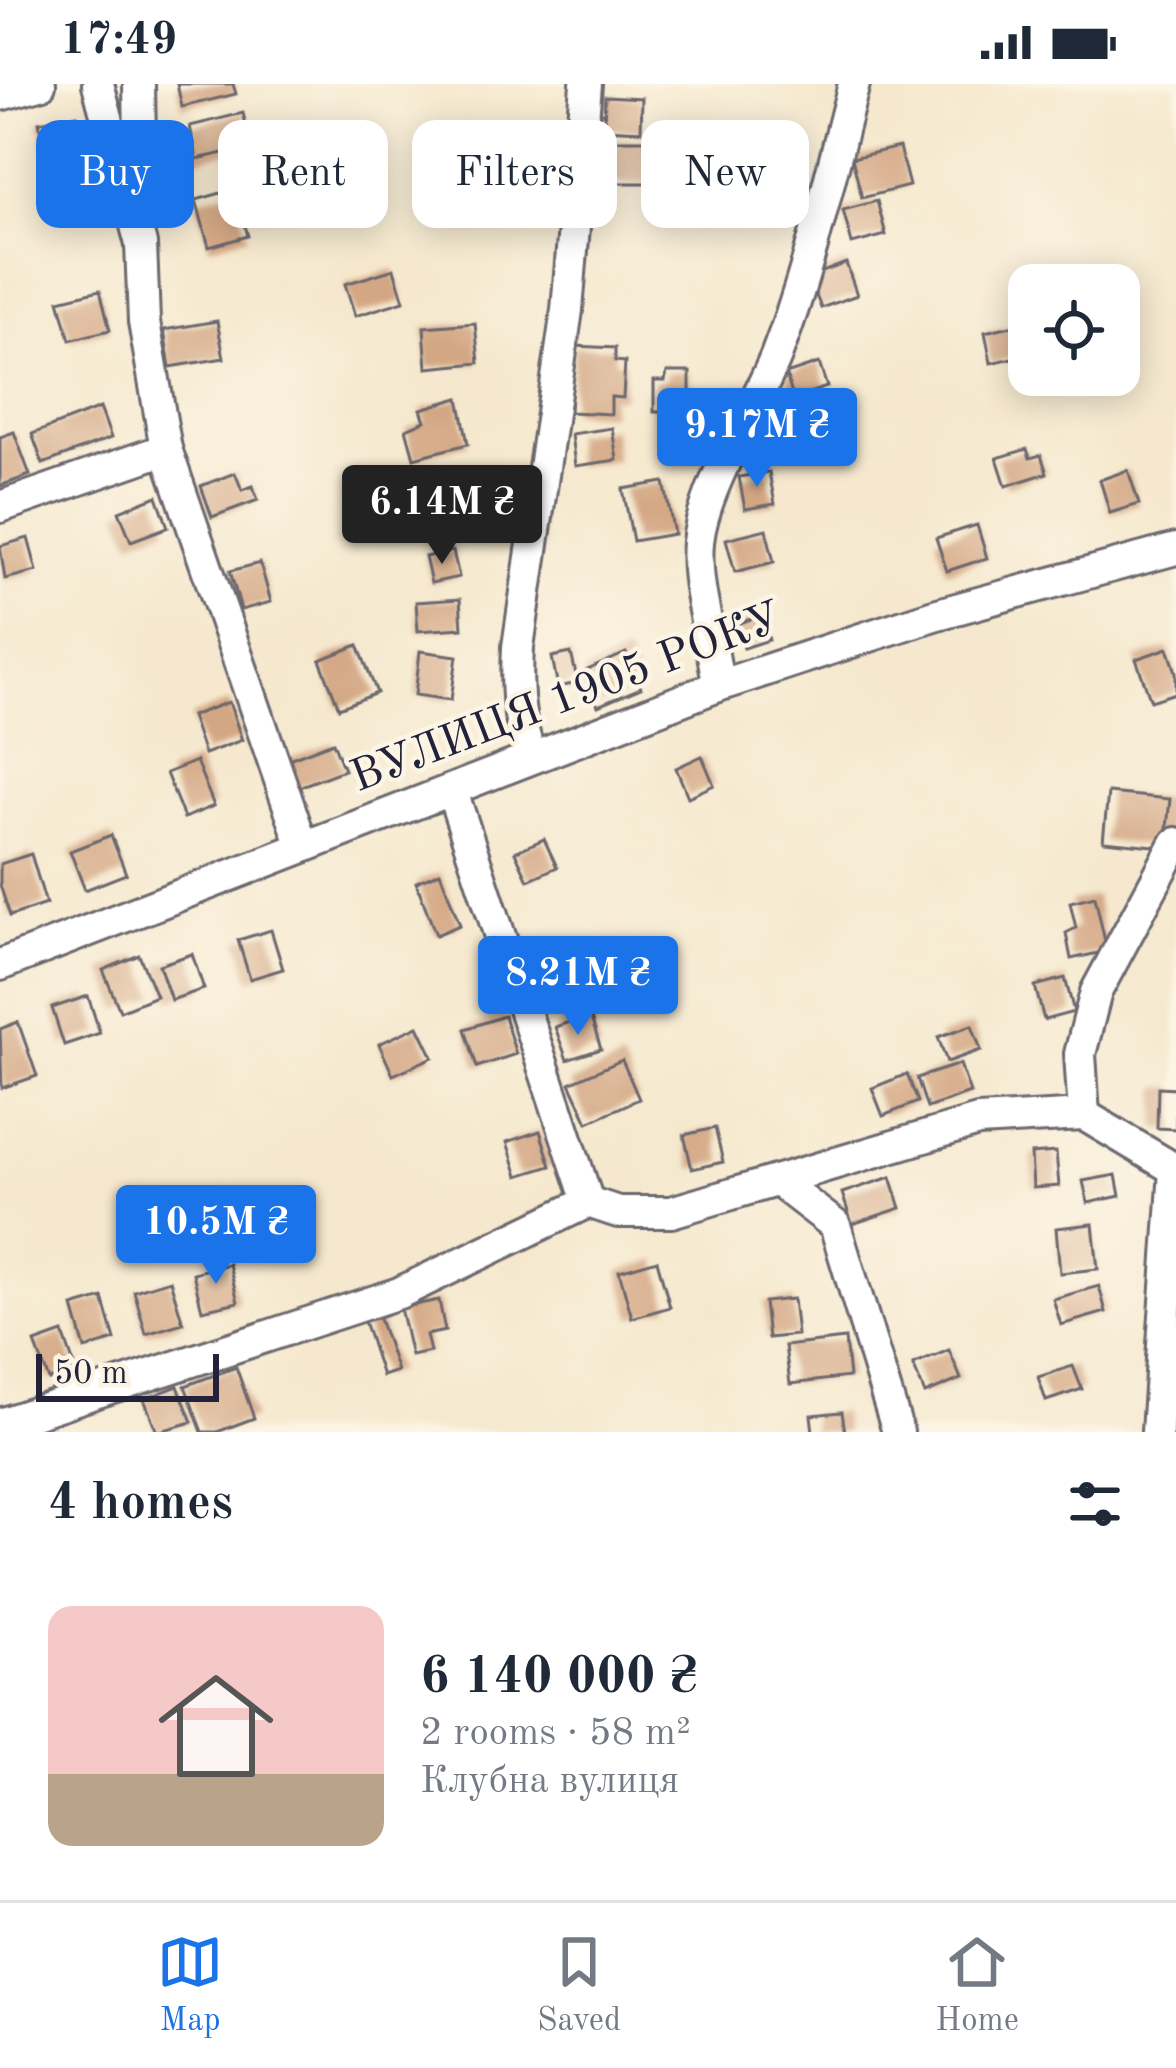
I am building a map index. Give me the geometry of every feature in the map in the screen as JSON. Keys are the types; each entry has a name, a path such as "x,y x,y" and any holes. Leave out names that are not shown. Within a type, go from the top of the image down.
{"street":[{"path":"0,95 40,84"},
{"path":"98,84 141,244"},
{"path":"140,84 144,322 166,449 304,847"},
{"path":"531,757 521,732 516,694 518,647 567,310 586,84"},
{"path":"718,686 698,566 698,538 707,505 776,356 854,84"},
{"path":"0,507 166,449"},
{"name":"ВУЛИЦЯ 1905 РОКУ","path":"0,965 718,686 934,615 1176,549"},
{"path":"452,790 588,1202"},
{"path":"1084,1114 1080,1054 1096,992 1176,843"},
{"path":"0,1424 399,1293 588,1202 618,1212 671,1212 978,1121 1084,1114 1176,1171 1156,1432"},
{"path":"779,1182 835,1225 898,1432"}],"building":[{"path":"177,84 233,84 236,94 182,107"},
{"path":"605,96 642,98 641,131 617,130 617,120 604,120"},
{"path":"243,113 245,120 218,120 218,154 197,159 194,125"},
{"path":"617,140 641,140 641,183 617,183"},
{"path":"899,147 909,186 862,198 852,158"},
{"path":"218,194 218,228 246,228 248,236 209,247 196,200"},
{"path":"877,201 886,235 852,244 843,210"},
{"path":"846,263 857,295 821,308 809,277"},
{"path":"394,269 404,301 355,316 345,284"},
{"path":"100,290 110,330 70,340 59,300"},
{"path":"217,321 224,358 170,367 164,330"},
{"path":"475,323 479,363 427,368 424,327"},
{"path":"1008,327 1008,359 991,363 985,332"},
{"path":"574,346 615,348 615,361 625,362 623,398 611,397 611,414 570,412"},
{"path":"819,363 827,387 793,398 786,374"},
{"path":"667,372 690,372 690,412 654,412 654,381 665,381"},
{"path":"459,398 468,444 414,458 406,429 425,421 421,409"},
{"path":"805,406 815,434 771,448 762,421"},
{"path":"100,408 111,438 43,464 32,434"},
{"path":"612,428 617,460 575,466 571,434"},
{"path":"14,432 30,475 0,486 0,437"},
{"path":"1027,449 1030,458 1041,455 1047,473 1006,486 997,458"},
{"path":"1128,470 1139,504 1110,513 1100,480"},
{"path":"769,472 775,504 745,509 739,477"},
{"path":"235,473 242,490 253,486 258,500 212,517 201,486"},
{"path":"664,482 674,534 633,541 623,489"},
{"path":"157,496 168,527 131,541 119,511"},
{"path":"453,498 459,524 431,531 425,504"},
{"path":"977,525 987,558 947,571 936,538"},
{"path":"766,529 774,562 735,572 726,539"},
{"path":"28,538 37,571 5,579 0,546"},
{"path":"453,551 459,577 431,583 425,557"},
{"path":"260,563 271,602 241,610 230,571"},
{"path":"460,599 462,628 418,631 416,602"},
{"path":"761,616 769,640 744,648 736,624"},
{"path":"358,645 377,693 339,708 320,660"},
{"path":"1168,648 1176,672 1176,693 1151,701 1136,659"},
{"path":"420,651 457,656 451,700 415,695"},
{"path":"571,653 578,683 558,687 552,657"},
{"path":"626,653 641,688 598,706 583,672"},
{"path":"229,702 242,740 204,754 191,716"},
{"path":"333,742 344,770 296,788 286,760"},
{"path":"702,756 714,785 688,797 676,768"},
{"path":"196,761 214,806 184,818 166,773"},
{"path":"1108,793 1170,799 1165,847 1103,841"},
{"path":"111,835 126,874 85,890 70,851"},
{"path":"544,839 557,867 528,880 515,852"},
{"path":"31,854 46,904 10,916 0,885 0,864"},
{"path":"440,872 460,925 436,935 416,882"},
{"path":"1095,896 1107,951 1071,959 1066,933 1076,928 1070,902"},
{"path":"271,930 283,969 250,979 238,940"},
{"path":"571,939 587,997 552,1007 535,949"},
{"path":"192,954 204,989 171,1000 159,965"},
{"path":"139,955 156,996 120,1011 103,970"},
{"path":"1065,978 1074,1012 1044,1020 1035,986"},
{"path":"88,996 100,1033 64,1045 52,1008"},
{"path":"590,1015 601,1049 567,1060 555,1027"},
{"path":"504,1016 516,1054 477,1067 465,1029"},
{"path":"18,1022 37,1076 2,1088 0,1029"},
{"path":"972,1025 981,1050 947,1062 938,1037"},
{"path":"418,1026 433,1057 393,1075 379,1044"},
{"path":"622,1060 639,1099 588,1122 570,1083"},
{"path":"960,1064 970,1093 927,1108 917,1078"},
{"path":"907,1074 918,1102 883,1116 872,1088"},
{"path":"1158,1087 1176,1088 1176,1129 1157,1128"},
{"path":"715,1128 723,1162 692,1169 684,1135"},
{"path":"540,1131 551,1166 518,1176 507,1142"},
{"path":"1056,1152 1059,1186 1033,1188 1031,1154"},
{"path":"1116,1175 1120,1196 1088,1203 1083,1181"},
{"path":"891,1177 901,1208 852,1224 842,1193"},
{"path":"1093,1224 1098,1269 1060,1273 1056,1228"},
{"path":"657,1260 670,1307 632,1318 619,1271"},
{"path":"229,1264 238,1302 202,1310 193,1273"},
{"path":"170,1280 183,1323 146,1334 134,1291"},
{"path":"1099,1286 1106,1312 1061,1325 1053,1299"},
{"path":"103,1298 115,1340 85,1349 73,1307"},
{"path":"793,1299 797,1335 768,1338 764,1302"},
{"path":"439,1300 445,1331 426,1335 430,1352 411,1356 400,1308"},
{"path":"377,1313 397,1371 382,1376 363,1318"},
{"path":"63,1333 76,1370 49,1380 35,1343"},
{"path":"845,1339 849,1377 790,1384 785,1346"},
{"path":"949,1350 961,1379 925,1394 913,1365"},
{"path":"1073,1366 1082,1389 1046,1401 1038,1377"},
{"path":"236,1367 254,1418 217,1432 202,1432 185,1386"},
{"path":"178,1386 192,1422 157,1432 144,1399"},
{"path":"842,1412 845,1432 813,1432 811,1415"}]}
